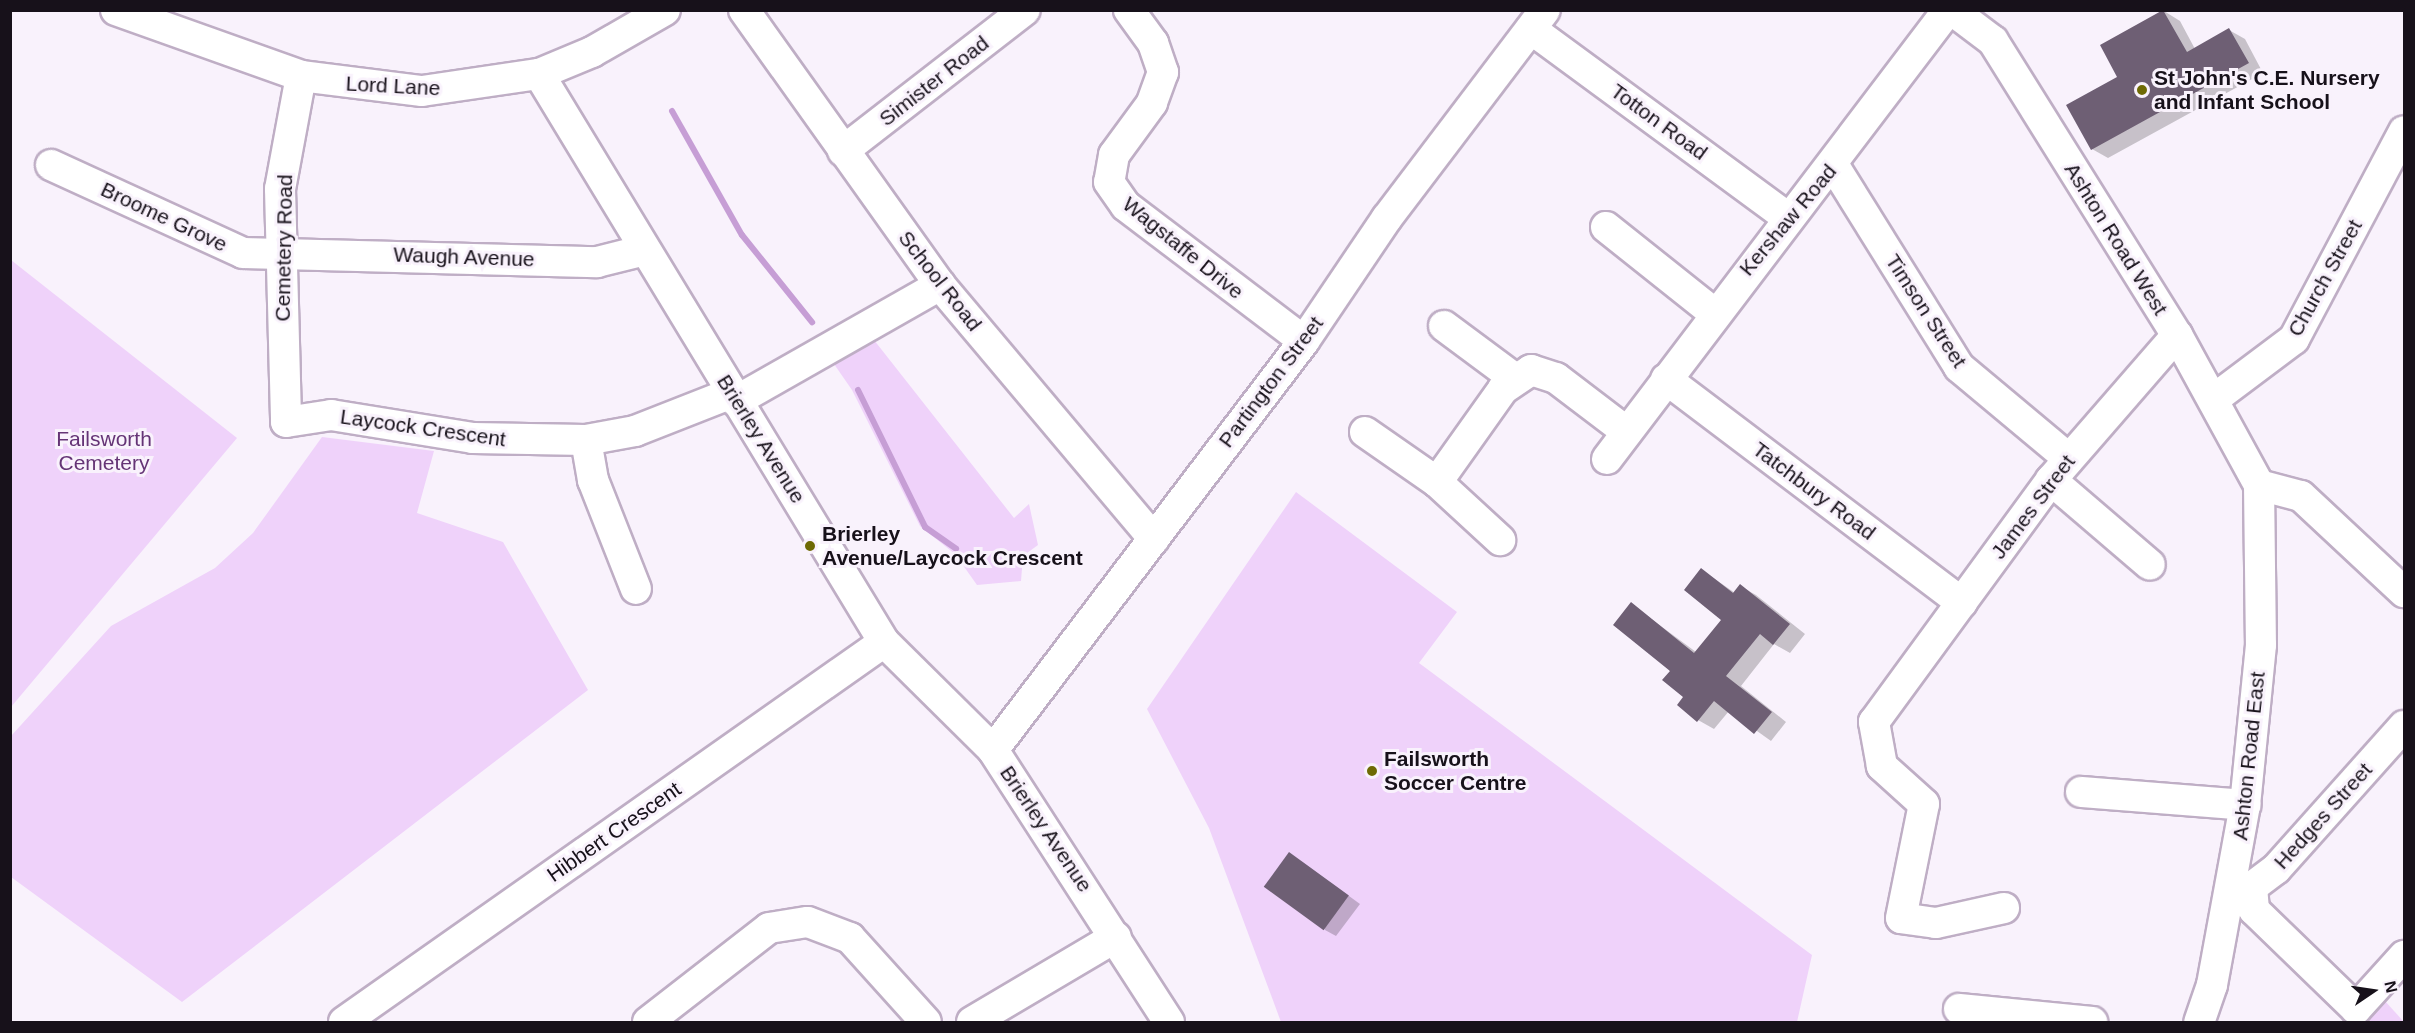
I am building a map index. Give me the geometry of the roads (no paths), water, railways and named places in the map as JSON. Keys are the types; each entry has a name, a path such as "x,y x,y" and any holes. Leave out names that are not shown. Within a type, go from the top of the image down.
{"street":[{"name":"Lord Lane","path":"116,10 302,76 422,91 539,74 592,52 665,10"},
{"name":"School Road","path":"744,10 940,285 1154,539"},
{"name":"Simister Road","path":"843,151 1025,10"},
{"name":"Wagstaffe Drive","path":"1129,10 1153,43 1163,72 1152,103 1114,155 1109,182 1126,206 1304,341"},
{"name":"Kershaw Road","path":"1607,459 1786,216 1834,166 1950,10"},
{"name":"Ashton Road West","path":"1950,10 1993,41 2177,335 2259,485"},
{"name":"Partington Street","path":"993,750 1304,341 1387,218 1538,20"},
{"name":"Totton Road","path":"1538,20 1786,216"},
{"name":"Brierley Avenue","path":"539,74 884,642 993,750 1116,937 1169,1023"},
{"name":"Cemetery Road","path":"286,422 280,189 302,76"},
{"name":"Church Street","path":"2214,399 2294,339 2404,131"},
{"name":"Broome Grove","path":"51,165 243,254 280,251"},
{"name":"Timson Street","path":"1834,166 1959,367 2150,565"},
{"path":"1606,227 1714,313"},
{"name":"Waugh Avenue","path":"280,251 597,262 645,250"},
{"name":"Laycock Crescent","path":"286,422 331,415 473,438 586,440 635,431 734,397 940,285"},
{"path":"1444,326 1514,378"},
{"name":"James Street","path":"2004,908 1936,923 1901,918 1924,804 1882,766 1874,722 1897,685 1962,603 2060,470 2177,335"},
{"path":"1437,482 1514,378 1531,370 1556,378 1627,432"},
{"name":"Tatchbury Road","path":"1666,379 1962,603"},
{"path":"1365,432 1437,482 1500,540"},
{"path":"586,440 593,480 636,589"},
{"path":"2259,485 2301,496 2404,592"},
{"name":"Ashton Road East","path":"2199,1023 2242,888 2246,805 2261,645 2259,485"},
{"name":"Hibbert Crescent","path":"344,1023 381,1012 884,642"},
{"name":"Hedges Street","path":"2242,888 2276,869 2404,726"},
{"path":"2081,792 2246,805"},
{"path":"2242,888 2254,910 2356,1009 2404,956"},
{"path":"648,1023 770,928 808,922 850,938 926,1023"},
{"path":"972,1023 1116,937"},
{"path":"1959,1009 2092,1023"}],"waterway":[{"path":"672,111 742,235 812,322"},
{"path":"858,390 925,527 956,549"}],"place":[{"name":"St John's C.E. Nursery and Infant School","path":"2142,90"},
{"name":"Brierley Avenue/Laycock Crescent","path":"810,546"},
{"name":"Failsworth Soccer Centre","path":"1372,771"}],"park label":[{"name":"Failsworth Cemetery","path":"104,451"}]}
